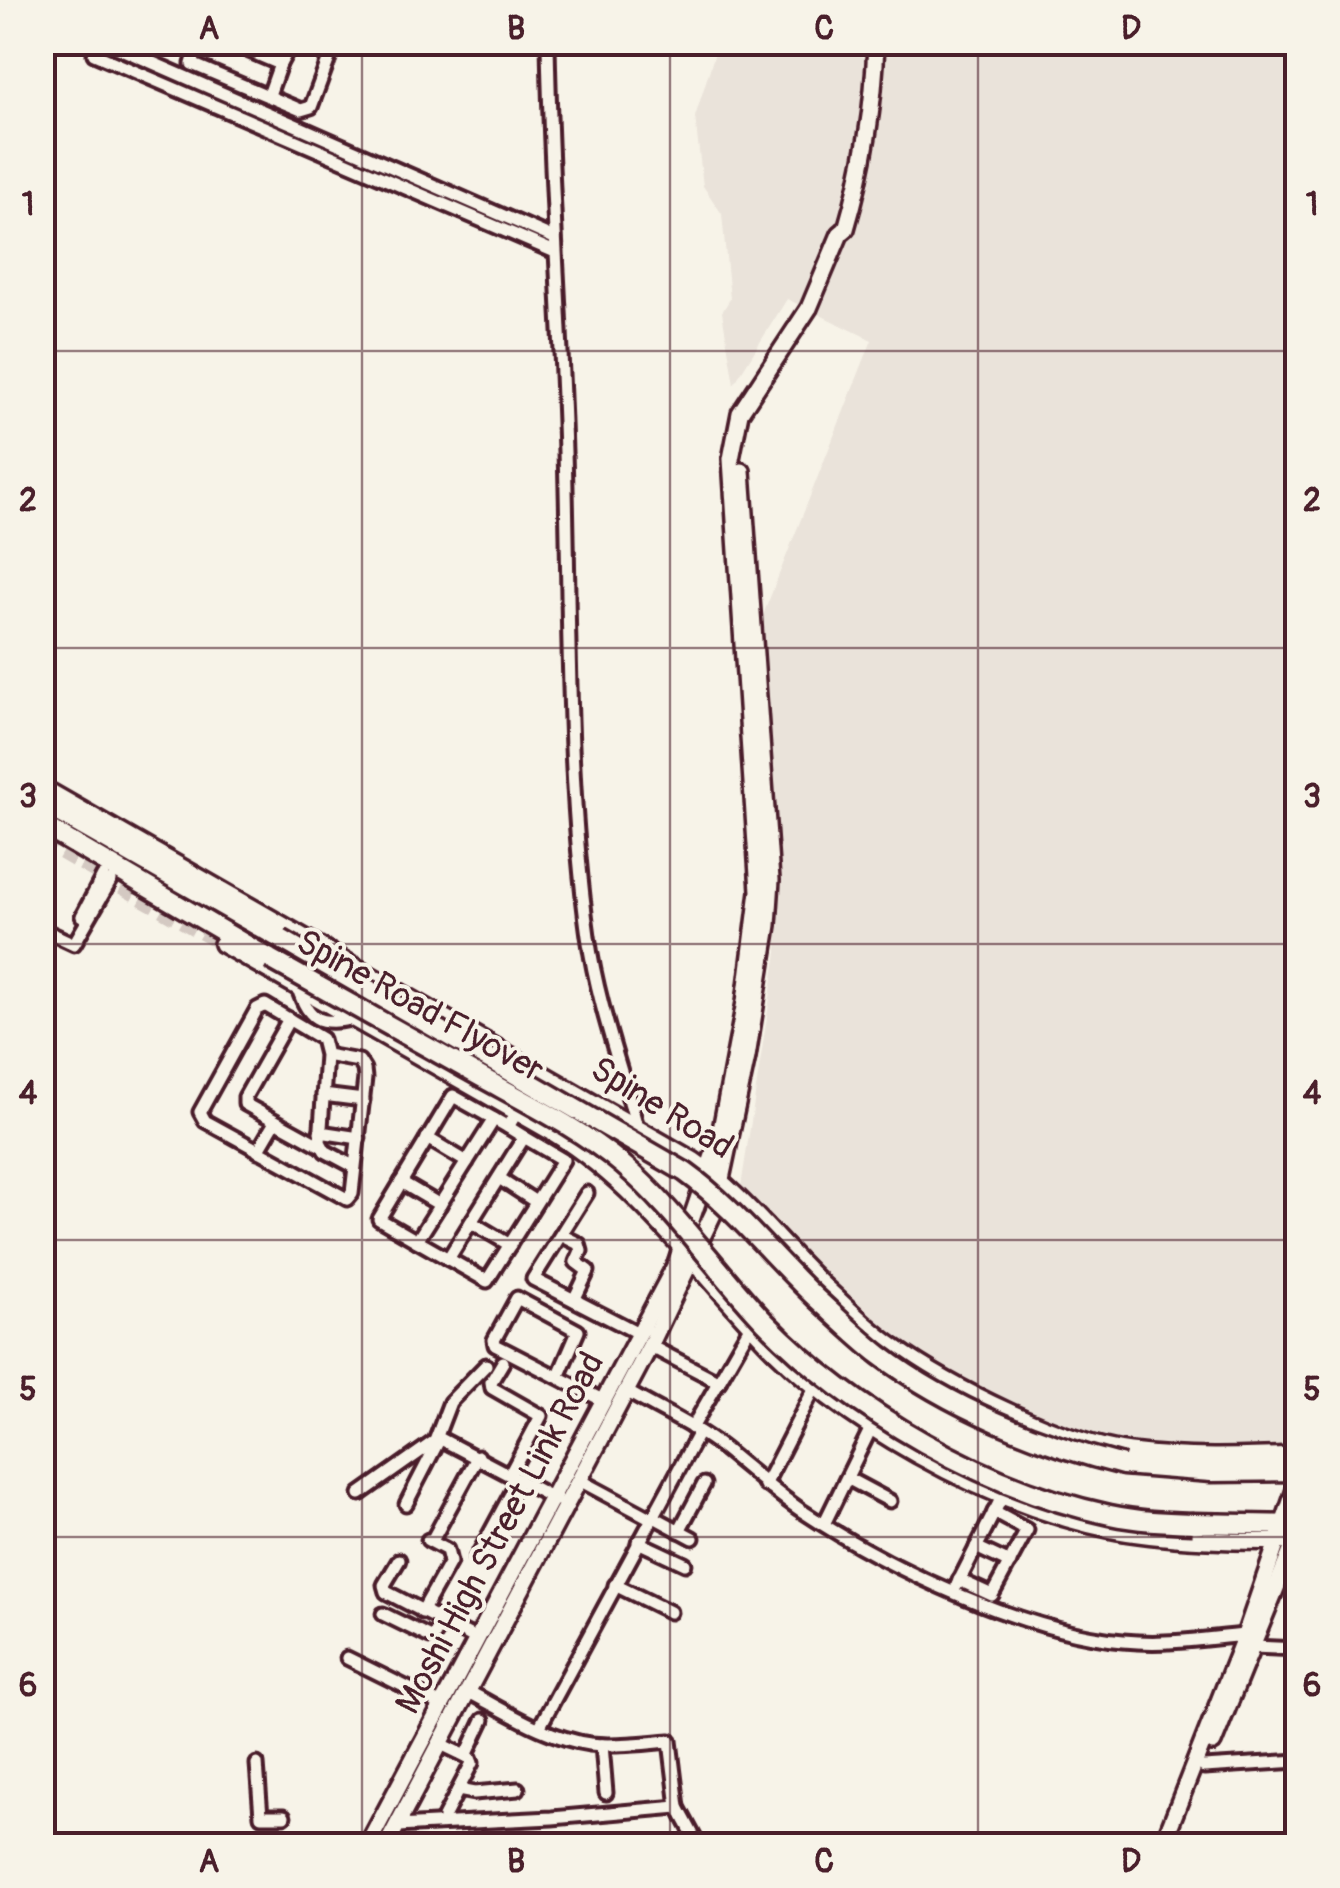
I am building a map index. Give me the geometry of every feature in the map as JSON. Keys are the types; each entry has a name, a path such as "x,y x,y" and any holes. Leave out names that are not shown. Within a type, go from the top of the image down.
{"main road":[{"name":"Spine Road","path":"42,803 233,924"},
{"name":"Spine Road","path":"42,825 233,924"},
{"name":"Spine Road Flyover","path":"233,924 280,939 685,1172 730,1209 864,1341 910,1375 1033,1436 1080,1454 1167,1470 1262,1464 1298,1472"},
{"name":"Spine Road Flyover","path":"233,924 270,959 562,1122 610,1156 643,1185 765,1321 850,1397 882,1419 1011,1484 1065,1504 1113,1516 1292,1534"}],"street":[{"path":"199,42 192,64 301,110 310,107 336,42"},
{"path":"228,42 280,64"},
{"path":"247,112 292,42"},
{"path":"548,42 582,886 600,996 637,1127"},
{"path":"867,42 860,125 838,227 840,234 846,229 866,146 876,42"},
{"path":"99,46 555,252"},
{"path":"247,112 554,238"},
{"name":"Moshi High Street Link Road","path":"386,1846 440,1743 477,1639 559,1501 579,1480 626,1391 645,1340 687,1254 716,1175 759,891 754,695 741,457 734,450 736,424 809,308 840,234"},
{"name":"Spine Road","path":"42,788 233,924 637,1127 716,1175 825,1287 890,1344 929,1370 1038,1424 1084,1441 1140,1453 1262,1464 1298,1455"},
{"path":"42,930 74,944 107,878 73,934"},
{"name":"Spine Road","path":"233,924 298,988 512,1120 574,1146 616,1178 751,1325 815,1387 872,1428 1002,1495 1062,1517 1110,1529 1292,1534"},
{"path":"298,988 305,1009 317,1018 334,1023 351,1019"},
{"path":"321,1146 326,1054 322,1039 265,1005 260,1006 200,1112 205,1120 347,1199 352,1193 365,1078 358,1061 326,1054"},
{"path":"310,1030 317,1018"},
{"path":"289,1019 245,1097 248,1109 355,1167"},
{"path":"323,1095 363,1100"},
{"path":"453,1096 494,1119 512,1120 524,1137 563,1160 487,1281 379,1219 453,1096"},
{"path":"418,1241 494,1119"},
{"path":"258,1151 275,1122"},
{"path":"320,1132 358,1138"},
{"path":"448,1259 524,1137"},
{"path":"427,1138 466,1162"},
{"path":"499,1178 536,1202"},
{"path":"401,1182 440,1205"},
{"path":"587,1193 533,1280 718,1382"},
{"path":"471,1222 510,1245"},
{"path":"561,1234 579,1244 581,1251 576,1262 588,1272 574,1300"},
{"path":"558,1377 578,1331 517,1298 495,1344 558,1377 604,1400"},
{"path":"540,1728 751,1325"},
{"name":"Moshi High Street Link Road","path":"368,1846 453,1700 559,1501 604,1400 645,1340"},
{"path":"476,1559 541,1416 492,1388 491,1382 504,1362"},
{"path":"406,1504 439,1438 450,1402 486,1365"},
{"path":"765,1485 815,1387"},
{"path":"626,1391 696,1430 765,1485 824,1524 926,1580 992,1595 1027,1530 994,1512"},
{"path":"824,1524 872,1428"},
{"path":"439,1438 559,1501"},
{"path":"360,1494 439,1438"},
{"path":"422,1612 450,1562 447,1550 431,1539 478,1456"},
{"path":"847,1478 890,1501"},
{"path":"579,1480 693,1538"},
{"path":"1162,1846 1292,1534 1298,1482"},
{"path":"679,1531 704,1484"},
{"path":"956,1585 1002,1495"},
{"path":"638,1542 685,1564"},
{"path":"976,1547 1010,1563"},
{"path":"398,1560 384,1589 477,1639"},
{"path":"615,1585 670,1612"},
{"path":"956,1585 1034,1621 1106,1639 1248,1641 1298,1649"},
{"path":"384,1614 430,1637 442,1622"},
{"path":"1172,1846 1248,1641"},
{"path":"347,1658 570,1740 602,1745 670,1741 678,1806 699,1846"},
{"path":"466,1756 483,1720"},
{"path":"440,1743 466,1756 472,1764 444,1817"},
{"path":"602,1745 606,1793"},
{"path":"1204,1767 1298,1761"},
{"path":"257,1764 261,1816 284,1816"},
{"path":"458,1790 470,1793 518,1788"},
{"path":"396,1826 552,1818 678,1806"}],"shaded area":[{"path":"718,43 1297,43 1297,1450 1245,1453 1079,1436 918,1366 739,1200 777,952 776,802 766,722 763,615 872,340 787,299 734,384 722,312 730,299 722,214 703,186 695,117"}],"tunnel":[{"path":"42,841 222,944"}]}
